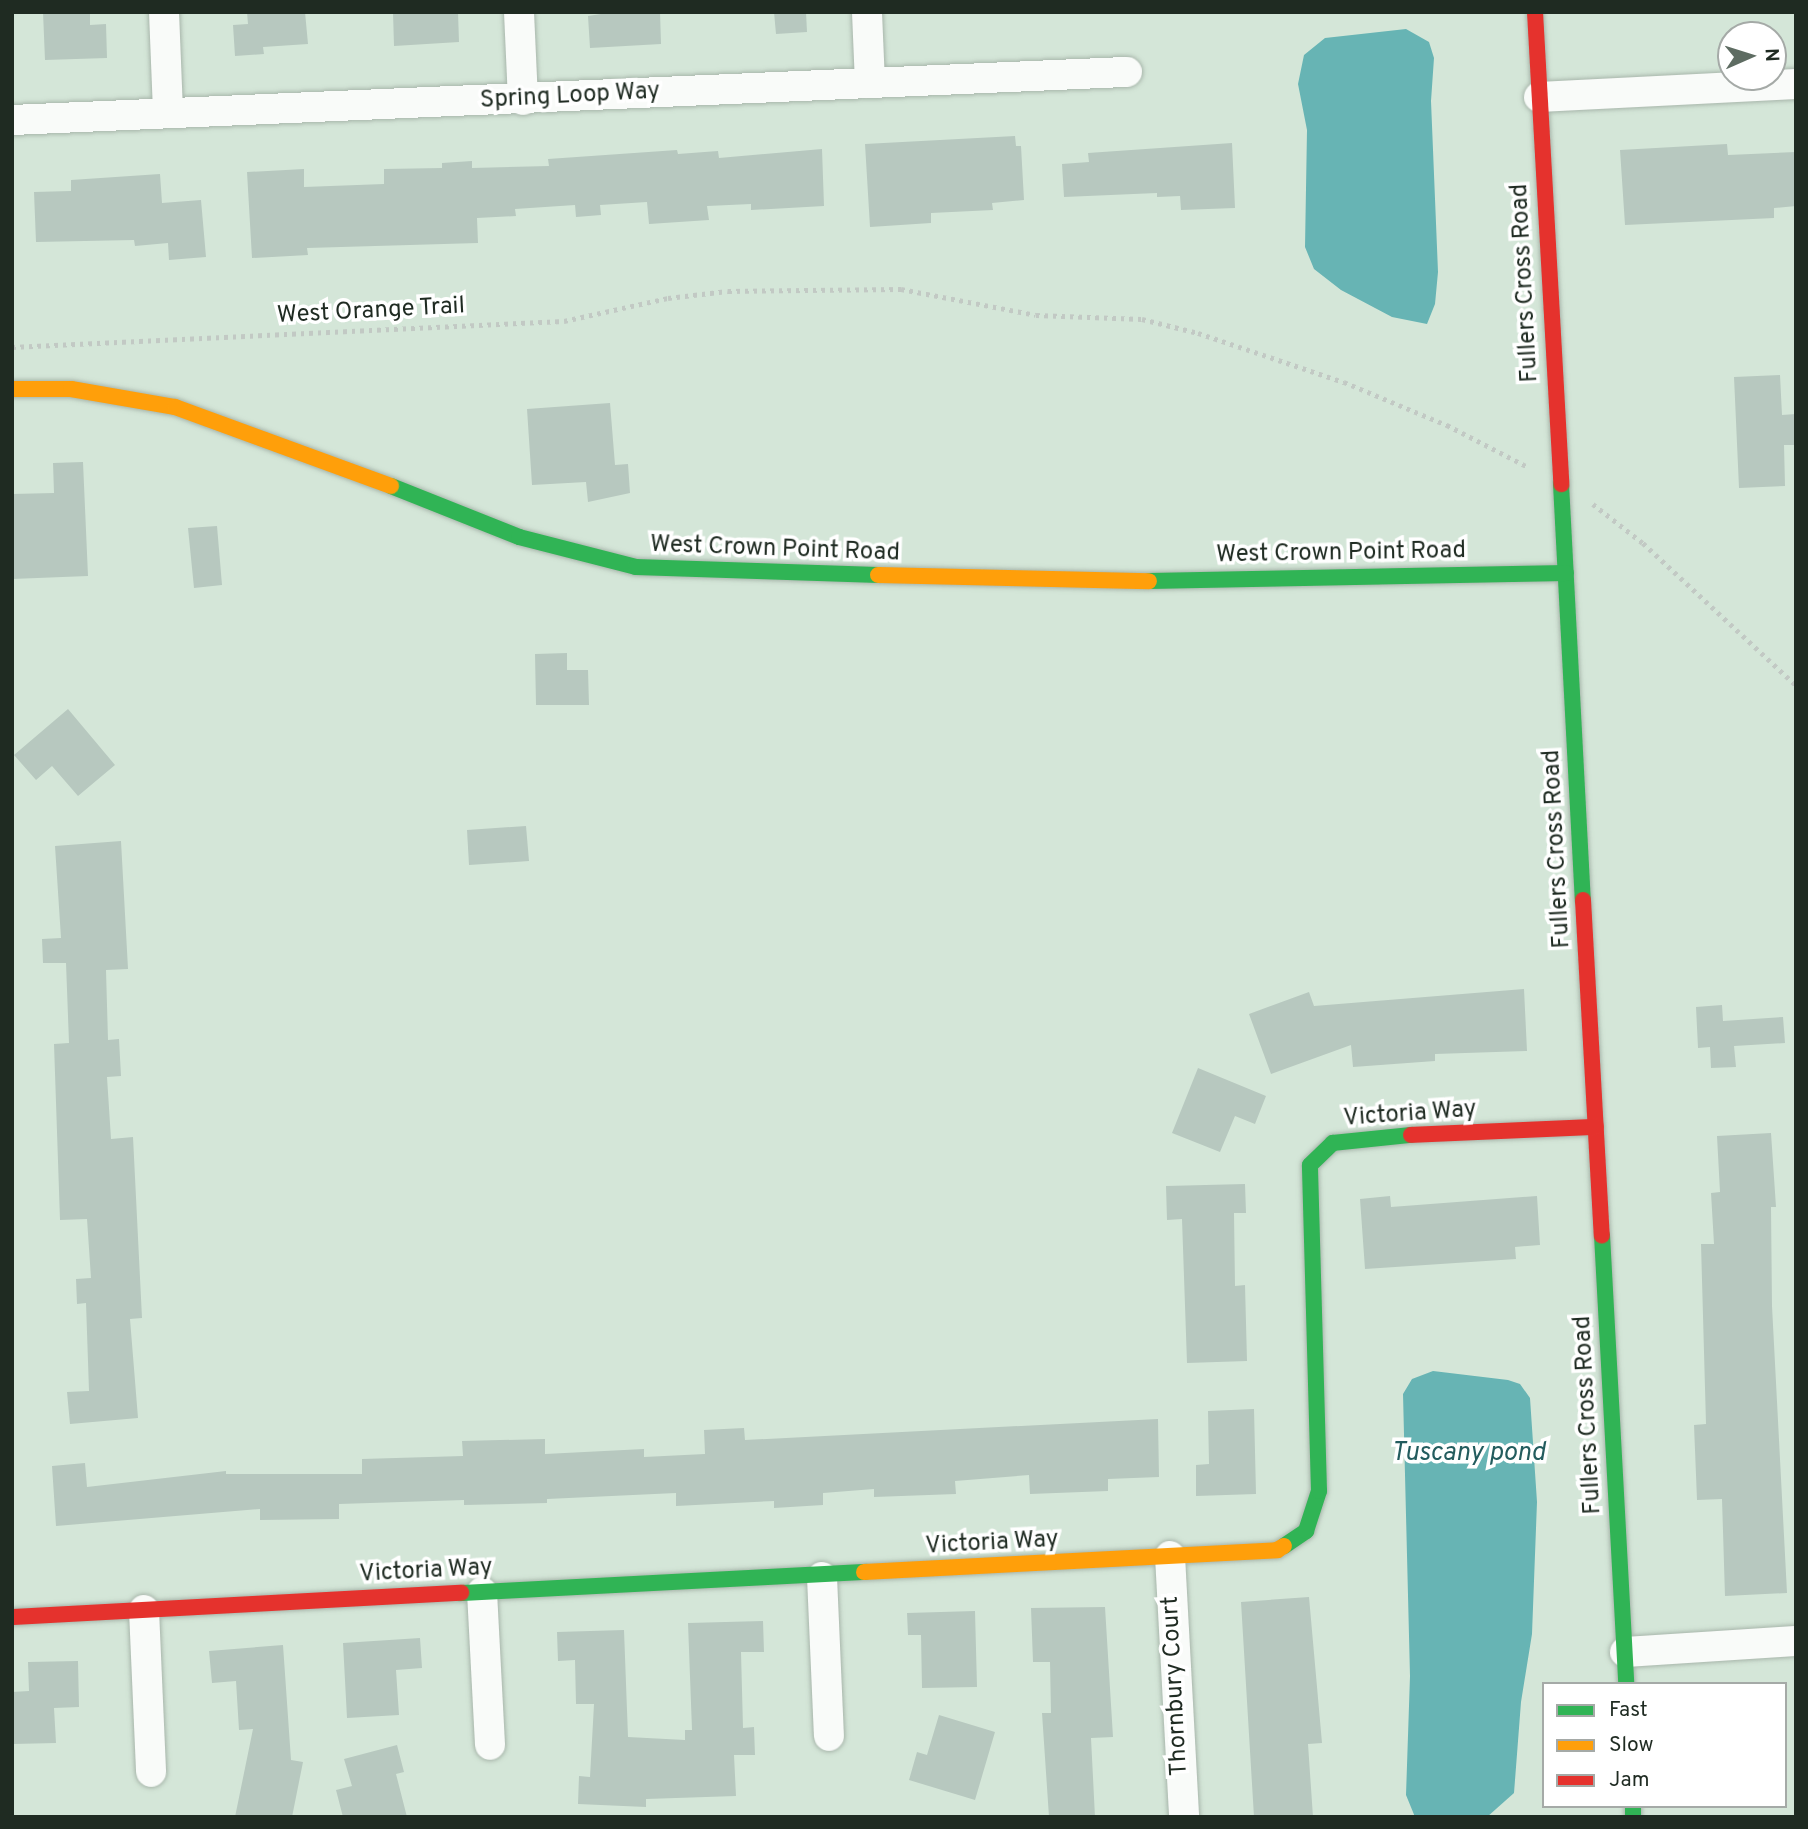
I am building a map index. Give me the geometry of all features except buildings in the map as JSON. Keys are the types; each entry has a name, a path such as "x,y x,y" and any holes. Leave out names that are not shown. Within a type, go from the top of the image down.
{"street":[{"path":"164,12 168,113"},
{"path":"519,12 523,100"},
{"path":"867,12 870,83"},
{"name":"Fullers Cross Road","path":"1535,12 1626,1682"},
{"name":"Spring Loop Way","path":"12,120 1127,72"},
{"path":"1539,97 1796,84"},
{"name":"West Crown Point Road","path":"12,389 71,389 174,407 304,451 519,537 636,567 1088,582 1566,573"},
{"name":"Victoria Way","path":"12,1617 822,1577 1277,1550 1306,1531 1319,1491 1310,1165 1333,1143 1355,1138 1596,1127"},
{"name":"Thornbury Court","path":"1170,1556 1184,1817"},
{"path":"822,1577 829,1736"},
{"path":"482,1592 490,1745"},
{"path":"144,1610 151,1772"},
{"path":"1625,1652 1796,1641"}],"path":[{"name":"West Orange Trail","path":"12,346 564,321 616,307 728,291 901,289 1060,318 1142,319 1258,351 1344,382 1447,425 1524,465"},
{"path":"1583,496 1643,543 1796,685"}],"water":[{"path":"1406,29 1429,42 1434,58 1431,101 1438,272 1435,304 1427,324 1392,317 1341,290 1314,269 1305,247 1307,130 1298,84 1304,55 1325,38"},
{"name":"Tuscany pond","path":"1433,1371 1508,1380 1520,1384 1530,1398 1537,1502 1532,1634 1521,1702 1514,1793 1487,1817 1415,1817 1406,1795 1410,1676 1403,1394 1412,1379"}],"traffic: fast":[{"path":"1561,484 1583,900"},
{"path":"391,486 519,537 636,567 878,575"},
{"path":"1149,581 1566,573"},
{"path":"1284,1546 1306,1531 1319,1491 1310,1165 1333,1143 1411,1135"},
{"path":"1602,1235 1626,1682"},
{"path":"461,1593 864,1572"},
{"path":"1633,1808 1633,1817"}],"traffic: slow":[{"path":"12,389 71,389 175,407 391,486"},
{"path":"878,575 1149,581"},
{"path":"864,1572 1277,1550 1284,1546"}],"traffic: jam":[{"path":"1535,12 1561,484"},
{"path":"1583,900 1602,1235"},
{"path":"1411,1135 1596,1127"},
{"path":"12,1617 461,1593"}]}
